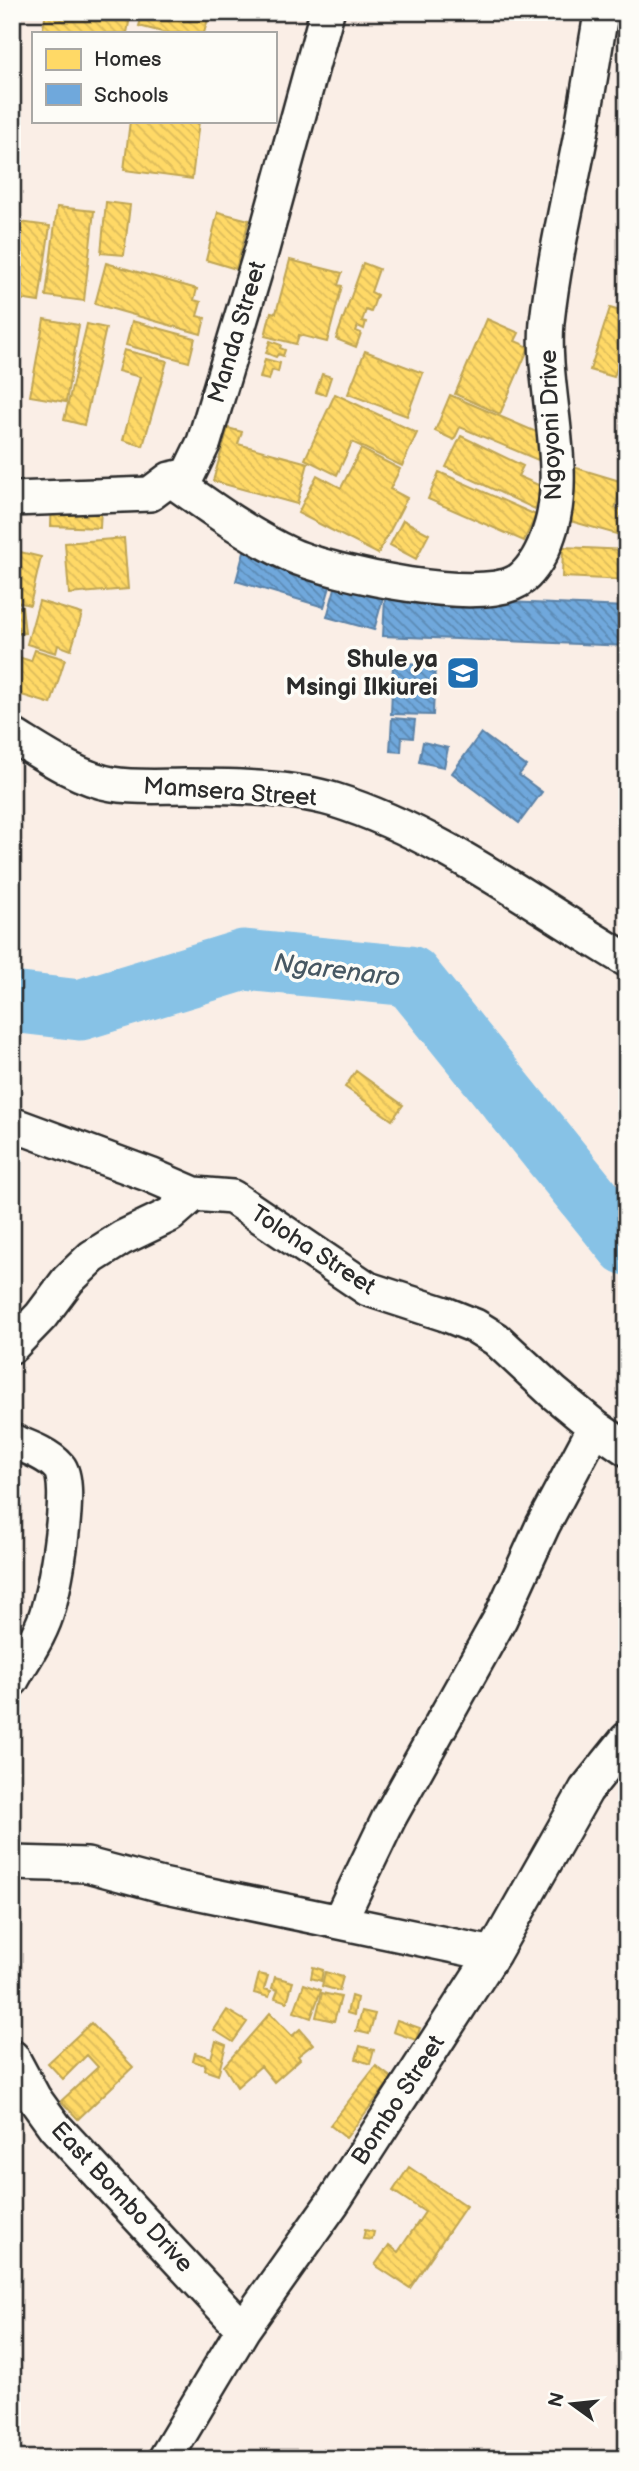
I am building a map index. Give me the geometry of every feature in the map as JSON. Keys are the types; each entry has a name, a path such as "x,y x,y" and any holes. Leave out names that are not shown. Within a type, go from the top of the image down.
{"street":[{"name":"Manda Street","path":"12,499 150,494 170,479 188,475 204,442 262,249 327,12"},
{"name":"Ngoyoni Drive","path":"170,479 219,514 291,555 337,571 378,580 439,588 477,589 506,586 522,578 539,556 550,531 556,503 557,474 550,412 547,325 558,247 581,134 601,14"},
{"name":"Mamsera Street","path":"12,735 83,775 110,784 244,788 332,799 401,825 443,847 627,960"},
{"name":"Toloha Street","path":"12,1124 194,1194 232,1197 368,1289 475,1326 496,1339 554,1393 627,1449"},
{"path":"12,1346 41,1316 68,1280 92,1257 122,1238 150,1227 170,1215 194,1194"},
{"path":"339,1922 389,1818 500,1619 543,1525 595,1427"},
{"path":"12,1441 38,1452 60,1467 65,1483 65,1513 48,1610 12,1681"},
{"name":"Bombo Street","path":"177,2454 243,2329 333,2202 493,1954 586,1790 627,1739"},
{"path":"12,1863 87,1865 162,1885 493,1954"},
{"name":"East Bombo Drive","path":"12,2057 34,2098 55,2127 243,2329"}],"building: Homes":[{"path":"46,12 131,12 127,32 42,32"},
{"path":"143,12 210,12 204,32 162,32 139,26"},
{"path":"130,122 199,122 192,179 124,170"},
{"path":"106,202 130,205 124,255 101,253"},
{"path":"57,207 94,211 84,301 46,296"},
{"path":"218,212 249,220 236,269 206,260"},
{"path":"12,221 50,226 39,302 12,298"},
{"path":"290,260 342,273 338,285 342,286 327,342 299,335 296,344 265,336 271,312 276,313"},
{"path":"106,263 197,289 194,300 201,302 197,316 205,318 201,334 95,304"},
{"path":"363,263 379,269 371,292 377,295 371,312 366,310 362,321 366,322 364,329 358,326 356,331 361,333 356,347 336,339"},
{"path":"610,308 627,313 627,360 620,358 614,377 590,370"},
{"path":"44,319 79,325 66,402 30,396"},
{"path":"487,319 519,333 515,341 529,347 500,414 455,394"},
{"path":"132,321 195,338 189,362 126,345"},
{"path":"87,324 106,328 84,425 64,420"},
{"path":"270,341 281,345 280,348 285,350 283,356 278,354 276,357 266,353"},
{"path":"124,350 167,361 143,446 123,440 140,377 118,371"},
{"path":"365,351 423,373 407,416 348,394"},
{"path":"265,359 280,363 278,372 272,370 269,380 260,378"},
{"path":"322,374 331,377 325,395 316,392"},
{"path":"335,394 417,433 402,466 352,442 337,475 305,459"},
{"path":"450,395 548,437 538,460 460,427 454,440 435,431"},
{"path":"228,428 242,432 238,444 308,463 297,504 213,481"},
{"path":"461,436 523,466 518,476 545,488 535,509 446,467"},
{"path":"361,449 400,469 390,489 407,498 378,554 298,513 317,475 341,488"},
{"path":"570,466 623,482 615,508 627,511 627,537 563,519"},
{"path":"439,472 536,515 524,541 428,499"},
{"path":"622,494 627,495 627,508 619,506"},
{"path":"52,498 101,507 100,528 51,526"},
{"path":"403,520 429,534 416,559 390,545"},
{"path":"124,538 128,589 69,594 65,543"},
{"path":"563,547 627,550 627,580 562,577"},
{"path":"12,550 41,557 30,605 12,601"},
{"path":"39,601 82,614 71,650 58,645 56,653 27,644"},
{"path":"22,606 25,633 12,634 12,607"},
{"path":"35,650 65,659 51,704 12,692 12,655 31,661"},
{"path":"356,1071 403,1105 392,1120 345,1087"},
{"path":"313,1967 323,1970 321,1981 311,1978"},
{"path":"325,1972 343,1977 339,1991 322,1986"},
{"path":"259,1974 268,1976 264,1989 271,1991 269,1997 254,1993"},
{"path":"275,1977 293,1982 287,2002 275,1998 278,1990 272,1988"},
{"path":"304,1984 321,1990 311,2018 294,2012"},
{"path":"322,1993 341,1997 334,2021 316,2017"},
{"path":"351,1996 357,1998 354,2015 347,2013"},
{"path":"227,2010 247,2022 233,2042 214,2030"},
{"path":"362,2011 375,2014 369,2034 356,2031"},
{"path":"270,2013 292,2036 300,2029 313,2044 274,2082 261,2066 237,2087 224,2066"},
{"path":"397,2020 420,2028 416,2040 393,2032"},
{"path":"91,2023 133,2067 78,2119 61,2101 98,2067 87,2055 63,2079 48,2063"},
{"path":"216,2041 226,2045 218,2075 204,2070 205,2065 193,2061 195,2053 211,2058"},
{"path":"360,2046 374,2050 370,2064 356,2059"},
{"path":"376,2066 392,2078 346,2138 330,2125"},
{"path":"409,2167 466,2206 410,2288 375,2265 389,2245 398,2252 425,2212 393,2191"},
{"path":"365,2230 374,2232 372,2240 363,2239"}],"building: Schools":[{"path":"246,544 335,570 324,607 236,581"},
{"path":"337,581 384,594 374,630 327,617"},
{"path":"385,597 627,607 627,646 383,636"},
{"path":"393,663 435,664 433,715 391,714"},
{"path":"627,701 627,745 623,745"},
{"path":"392,718 415,720 413,738 402,737 401,752 390,751"},
{"path":"481,733 526,766 519,775 542,792 519,823 452,773"},
{"path":"423,742 448,748 444,767 419,762"}],"waterway":[{"name":"Ngarenaro","path":"12,1002 80,1010 244,960 410,976 627,1245"}],"place":[{"name":"Shule ya Msingi Ilkiurei","path":"463,673"}]}
